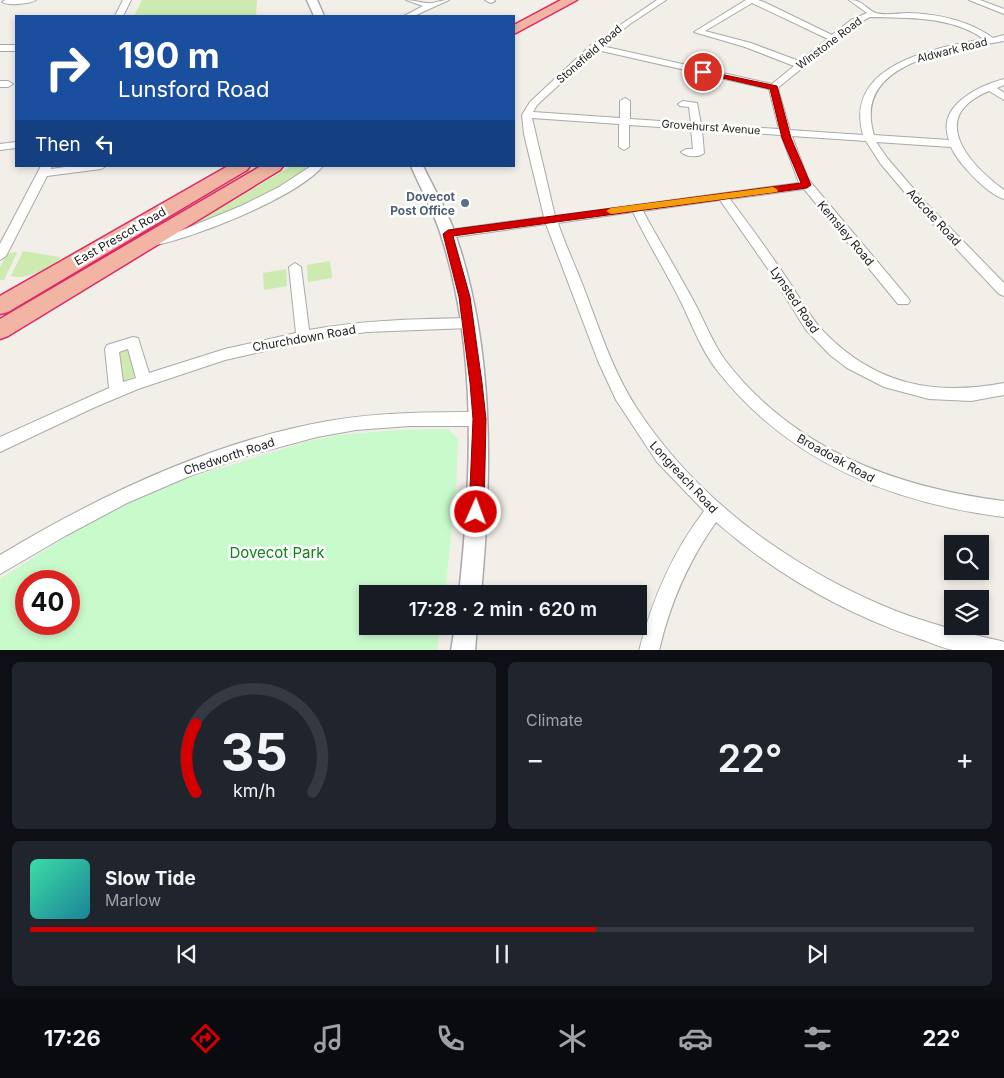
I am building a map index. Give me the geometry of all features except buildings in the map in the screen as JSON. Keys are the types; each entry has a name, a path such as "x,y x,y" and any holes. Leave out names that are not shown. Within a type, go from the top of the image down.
{"highway":[{"path":"515,29 571,0"},
{"name":"East Prescot Road","path":"0,306 239,167"},
{"name":"East Prescot Road","path":"2,325 146,243 272,167"}],"street":[{"path":"5,3 32,0"},
{"path":"120,15 127,0"},
{"path":"312,0 319,15"},
{"path":"410,0 430,6"},
{"path":"410,15 445,0"},
{"name":"Stonefield Road","path":"526,116 533,104 594,47 623,24 662,0"},
{"path":"800,64 748,44 698,32 752,0 772,8 814,32 833,38"},
{"path":"853,0 873,14"},
{"path":"972,0 1004,12"},
{"name":"Winstone Road","path":"774,88 800,64 856,20 873,14 924,16 951,21 975,29 992,40"},
{"name":"Aldwark Road","path":"869,139 865,121 865,106 874,86 888,73 920,57 1004,38"},
{"path":"594,47 774,88 773,91 785,133"},
{"path":"0,48 15,48"},
{"path":"1004,82 989,87 970,98 954,112 950,128 955,144 970,168 1004,195"},
{"path":"989,87 1004,97"},
{"path":"624,147 625,101"},
{"path":"683,104 694,105 699,153 686,152"},
{"name":"Grovehurst Avenue","path":"526,116 955,144"},
{"name":"Longreach Road","path":"526,116 550,219 622,396 639,425 660,454 714,511 789,566 851,600 887,616 929,632 1001,650"},
{"name":"Kemsley Road","path":"785,133 807,185 903,301"},
{"name":"Adcote Road","path":"869,139 880,156 911,194 1004,291"},
{"path":"0,147 15,145"},
{"path":"0,256 45,170 87,167"},
{"name":"East Prescot Road","path":"146,243 172,238 233,214 295,184 317,167"},
{"path":"416,167 448,234 465,297 469,323 479,419 476,512 471,585"},
{"path":"448,234 807,185"},
{"name":"Lynsted Road","path":"723,197 749,232 808,322 820,336 850,362 895,385 925,394 972,395 1004,389"},
{"name":"Broadoak Road","path":"636,208 720,363 751,400 786,429 818,451 891,486 949,503 1004,509"},
{"path":"294,267 303,337"},
{"name":"Churchdown Road","path":"0,445 117,391 225,354 303,337 401,324 469,323"},
{"path":"117,391 112,349 133,342 144,381"},
{"name":"Chedworth Road","path":"0,565 112,501 198,464 306,432 339,426 398,420 479,419"},
{"path":"649,650 660,608 678,564 714,511"},
{"path":"463,650 465,635"}],"green space":[{"path":"142,0 257,0 256,15 134,15"},
{"path":"253,167 264,167 14,316 7,311"},
{"path":"289,167 310,167 281,187 264,196 178,233"},
{"path":"23,251 61,258 50,266 30,275 24,277 11,276"},
{"path":"16,252 4,280 0,280 0,267 7,254"},
{"path":"330,261 332,278 308,282 307,265"},
{"path":"286,269 287,286 264,290 263,273"},
{"path":"133,346 139,375 120,382 116,352"},
{"name":"Dovecot Park","path":"448,429 458,439 456,487 446,585 359,585 359,635 439,635 437,650 0,650 0,579 115,508 166,485 305,442 339,435 398,430"}],"slow traffic":[{"path":"611,211 773,190"}],"place":[{"name":"Dovecot Post Office","path":"465,203"}],"route":[{"path":"476,512 479,419 476,383 465,297 448,234 807,185 803,180 786,138 773,91 774,88 703,72"}]}
